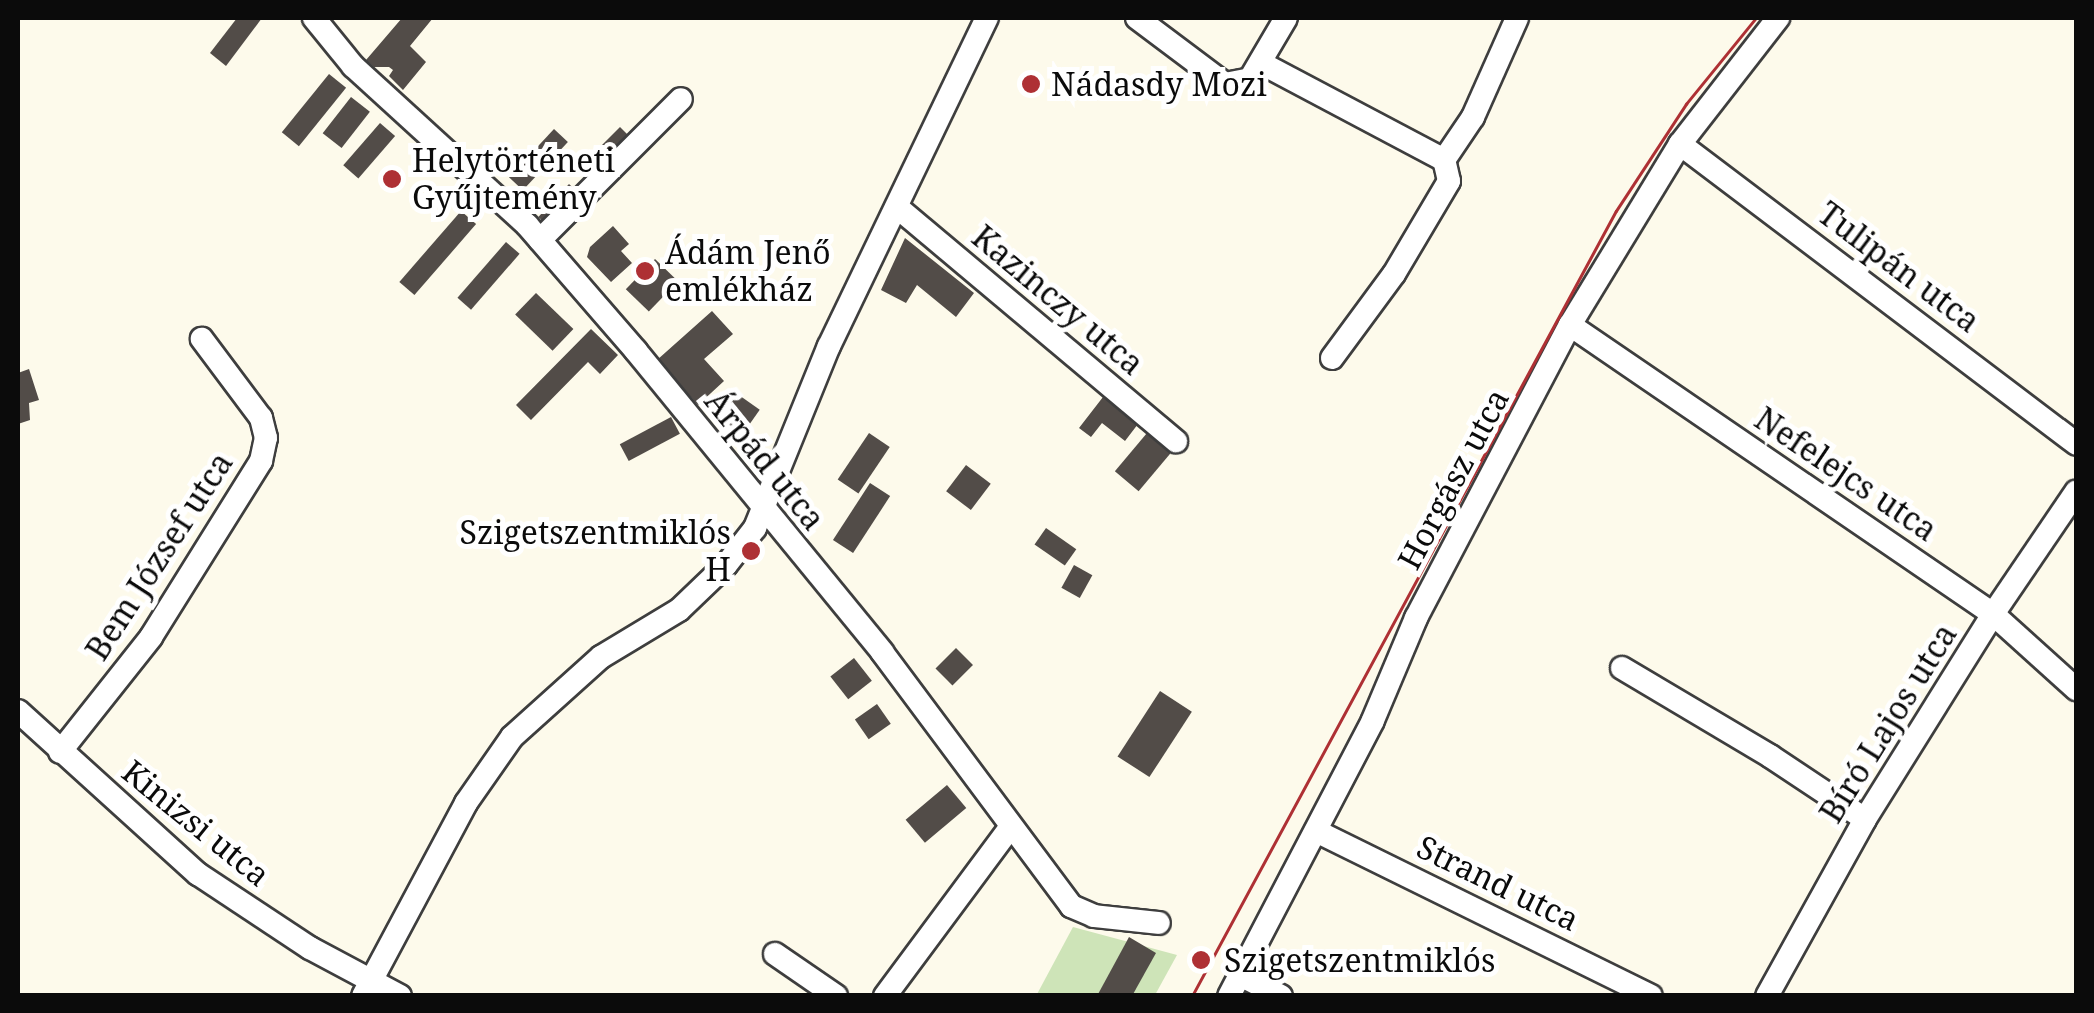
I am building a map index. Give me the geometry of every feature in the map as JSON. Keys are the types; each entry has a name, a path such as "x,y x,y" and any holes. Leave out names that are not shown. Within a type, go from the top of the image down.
{"street":[{"name":"Árpád utca","path":"314,18 354,66 540,240 765,506 822,584 882,652 1010,828 1080,913 1159,923"},
{"path":"368,988 458,816 504,748 601,657 689,600 740,550 765,506 830,346 987,18"},
{"path":"1137,18 1226,84 1250,79 1286,18"},
{"path":"1332,358 1394,274 1449,181 1444,160 1472,117 1518,18"},
{"name":"Horgász utca","path":"1232,990 1373,720 1416,618 1570,325 1680,144 1778,18"},
{"path":"1261,63 1444,160"},
{"path":"540,240 680,99"},
{"name":"Tulipán utca","path":"1680,144 2076,444"},
{"name":"Kazinczy utca","path":"898,208 1176,441"},
{"name":"Nefelejcs utca","path":"1570,325 1993,614 2076,689"},
{"name":"Bem József utca","path":"60,752 151,637 265,449 261,418 202,338"},
{"name":"Bíró Lajos utca","path":"1767,996 1865,819 1993,614 2076,492"},
{"path":"1622,668 1770,756 1865,819"},
{"name":"Kinizsi utca","path":"18,711 198,874 368,988 400,996"},
{"path":"885,996 1010,828"},
{"name":"Strand utca","path":"1316,832 1651,996"},
{"path":"775,954 836,996"},
{"path":"1232,990 1281,996"}],"green space":[{"path":"1073,927 1177,955 1155,995 1036,996"}],"building":[{"path":"237,18 262,18 226,66 210,53"},
{"path":"402,18 433,18 410,46 426,62 403,90 389,76 393,70 374,67 366,60"},
{"path":"329,74 346,88 299,146 282,132"},
{"path":"351,97 370,112 342,148 323,133"},
{"path":"380,123 395,136 358,178 343,165"},
{"path":"620,127 636,143 607,172 591,156"},
{"path":"554,129 568,142 523,190 509,177"},
{"path":"569,184 581,195 550,228 538,217"},
{"path":"461,211 476,224 414,295 399,282"},
{"path":"613,226 629,244 621,251 632,263 611,282 587,257 590,247"},
{"path":"905,238 974,293 956,317 917,285 906,303 881,290"},
{"path":"506,242 520,254 471,310 457,298"},
{"path":"655,259 678,281 649,311 626,289"},
{"path":"536,293 573,329 553,351 515,315"},
{"path":"712,311 733,334 704,359 724,381 698,405 657,360"},
{"path":"591,329 618,355 600,374 588,362 531,420 516,405"},
{"path":"29,369 39,400 29,403 30,420 18,424 18,373"},
{"path":"736,393 760,410 740,437 716,421"},
{"path":"1103,397 1138,424 1125,441 1102,423 1091,437 1079,428"},
{"path":"671,417 680,434 629,461 620,444"},
{"path":"869,433 890,447 858,493 838,479"},
{"path":"1147,433 1171,453 1139,491 1115,471"},
{"path":"966,465 991,484 971,510 946,491"},
{"path":"870,483 890,496 853,553 833,540"},
{"path":"1046,528 1076,549 1065,566 1035,544"},
{"path":"1074,565 1092,575 1080,598 1061,588"},
{"path":"956,648 973,665 952,685 935,669"},
{"path":"854,658 872,681 848,699 830,676"},
{"path":"1160,691 1192,712 1149,777 1118,756"},
{"path":"877,704 891,724 869,739 855,719"},
{"path":"947,785 966,808 925,843 906,820"},
{"path":"1129,937 1156,953 1132,996 1097,996"}],"tram line":[{"path":"1192,996 1616,211 1686,104 1756,18"}],"place":[{"name":"Nádasdy Mozi","path":"1031,84"},
{"name":"Helytörténeti Gyűjtemény","path":"392,179"},
{"name":"Ádám Jenő emlékház","path":"645,271"},
{"name":"Szigetszentmiklós H","path":"751,551"},
{"name":"Szigetszentmiklós","path":"1201,960"}]}
